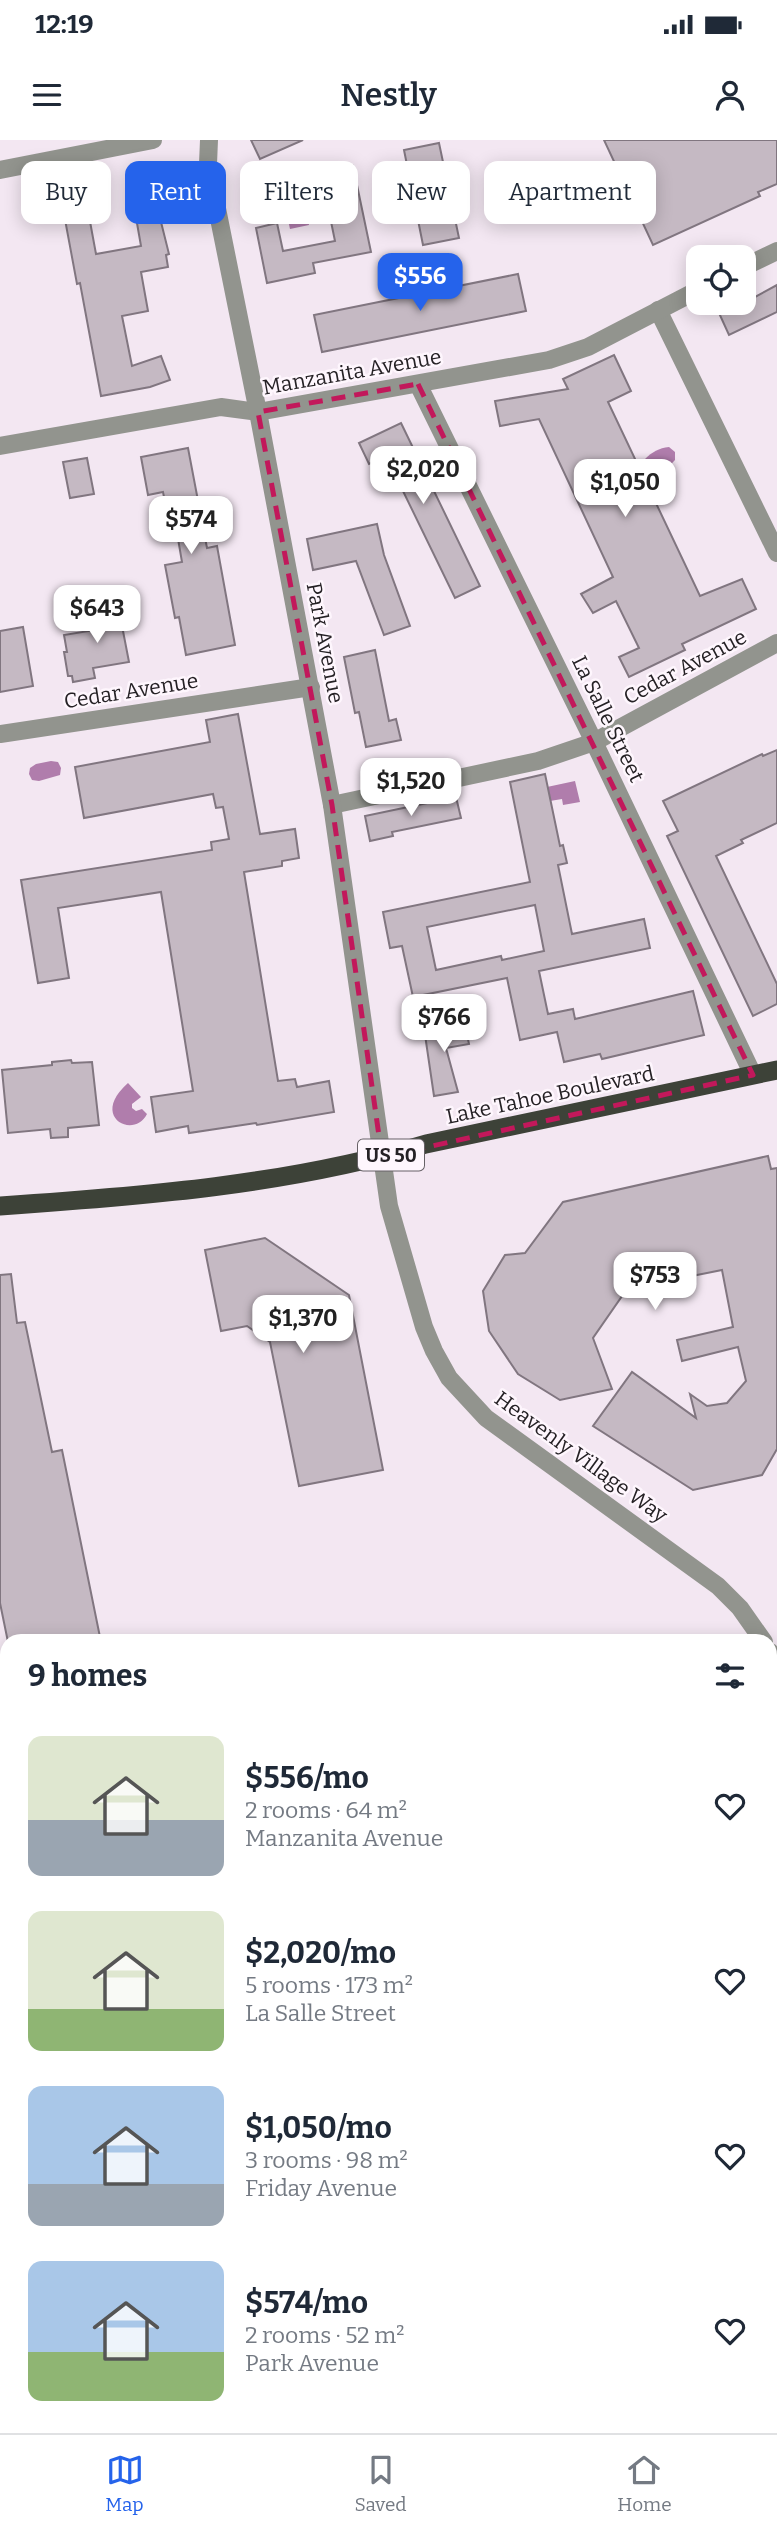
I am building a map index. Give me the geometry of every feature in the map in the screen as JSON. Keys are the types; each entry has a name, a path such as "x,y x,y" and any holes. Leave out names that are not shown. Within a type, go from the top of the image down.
{"highway":[{"name":"Lake Tahoe Boulevard","path":"0,1206 250,1183 382,1157 426,1144 777,1070"}],"street":[{"path":"0,170 153,140"},
{"name":"Park Avenue","path":"209,140 208,164 332,805 382,1157"},
{"path":"756,261 777,251"},
{"name":"Manzanita Avenue","path":"0,446 221,407 258,412 550,360 588,347 686,296"},
{"path":"658,310 777,553"},
{"name":"La Salle Street","path":"418,384 594,742 753,1075"},
{"name":"Cedar Avenue","path":"332,805 538,761 594,742 777,643"},
{"name":"Cedar Avenue","path":"0,734 311,687"},
{"name":"Heavenly Village Way","path":"382,1157 389,1206 424,1327 449,1377 496,1426 718,1586 740,1608 758,1634"}],"highlighted area":[{"path":"418,384 753,1075 382,1157 332,805 258,412"}],"shaded area":[{"path":"289,224 309,224 309,225 290,229"},
{"path":"669,447 675,452 675,460 664,468 651,471 646,466 645,459 662,448"},
{"path":"51,761 58,762 60,775 39,781 32,780 30,768"},
{"path":"575,781 580,802 563,805 562,799 550,801 547,787"},
{"path":"128,1083 141,1097 132,1104 132,1108 136,1111 142,1109 147,1114 141,1122 133,1125 125,1125 113,1115 117,1095"}],"building":[{"path":"251,140 303,140 260,159"},
{"path":"604,140 777,140 777,184 758,192 760,196 653,245 643,224 656,224 656,161 614,161"},
{"path":"439,143 443,161 406,161 404,150"},
{"path":"358,190 371,252 313,263 315,273 267,283 256,228 277,224 283,251 335,241 332,224 358,224"},
{"path":"66,224 90,224 96,254 141,246 137,224 162,224 169,254 166,255 168,267 141,272 148,311 122,316 132,366 161,356 170,380 150,387 101,396 80,283 77,284"},
{"path":"419,224 456,224 459,238 423,245"},
{"path":"518,274 526,311 322,352 314,315"},
{"path":"777,285 777,312 729,335 720,315 756,315 756,296"},
{"path":"614,355 631,391 608,402 700,596 742,579 756,609 682,644 685,650 629,677 619,657 639,648 616,601 593,613 581,594 613,577 539,419 500,426 495,401 568,389 563,379"},
{"path":"401,423 480,586 455,598 386,456 369,464 359,443"},
{"path":"188,448 207,548 217,546 235,645 186,655 179,617 175,618 165,565 182,562 176,527 170,528 163,492 148,495 141,457"},
{"path":"87,458 94,494 70,498 63,462"},
{"path":"377,524 384,555 410,626 384,635 356,561 313,570 307,539"},
{"path":"117,600 129,662 93,668 95,678 73,682 72,676 68,676 64,635 101,629 96,604"},
{"path":"23,627 33,686 0,692 0,631"},
{"path":"375,650 389,721 396,719 401,740 366,747 359,712 355,713 344,657"},
{"path":"238,714 260,834 295,829 299,858 282,861 282,866 244,872 278,1081 295,1079 297,1087 329,1081 334,1112 189,1133 188,1126 156,1132 151,1097 193,1091 161,892 58,908 69,978 38,983 21,880 212,850 211,842 229,839 223,807 216,808 213,794 84,818 75,767 210,742 206,720"},
{"path":"777,750 777,823 741,840 743,843 716,856 777,984 777,1004 753,1016 667,836 678,831 663,801 762,754 763,756"},
{"path":"545,774 560,846 563,845 567,863 558,865 572,934 644,919 650,948 539,971 548,1014 573,1009 575,1019 693,991 704,1035 602,1059 600,1054 564,1062 557,1032 520,1040 507,978 413,997 402,946 390,948 383,912 530,882 510,782","holes":["535,905 544,951 502,960 501,956 436,970 427,927"]},
{"path":"456,797 461,818 392,832 393,836 370,841 365,816"},
{"path":"464,1021 469,1044 446,1048 458,1092 434,1096 424,1028"},
{"path":"71,1060 72,1063 92,1062 99,1125 68,1128 68,1137 51,1138 50,1129 8,1133 2,1070 52,1065 52,1062"},
{"path":"768,1156 771,1169 777,1168 777,1449 762,1475 693,1490 593,1426 632,1372 696,1418 690,1394 707,1406 727,1403 746,1381 738,1347 682,1361 677,1340 733,1327 722,1270 627,1289 593,1338 612,1389 560,1400 518,1374 489,1331 483,1291 505,1255 525,1253 563,1202"},
{"path":"265,1238 349,1295 383,1470 299,1486 270,1342 247,1326 221,1331 205,1250"},
{"path":"11,1274 17,1323 25,1322 52,1452 62,1450 99,1634 6,1634 0,1603 0,1275"}]}
